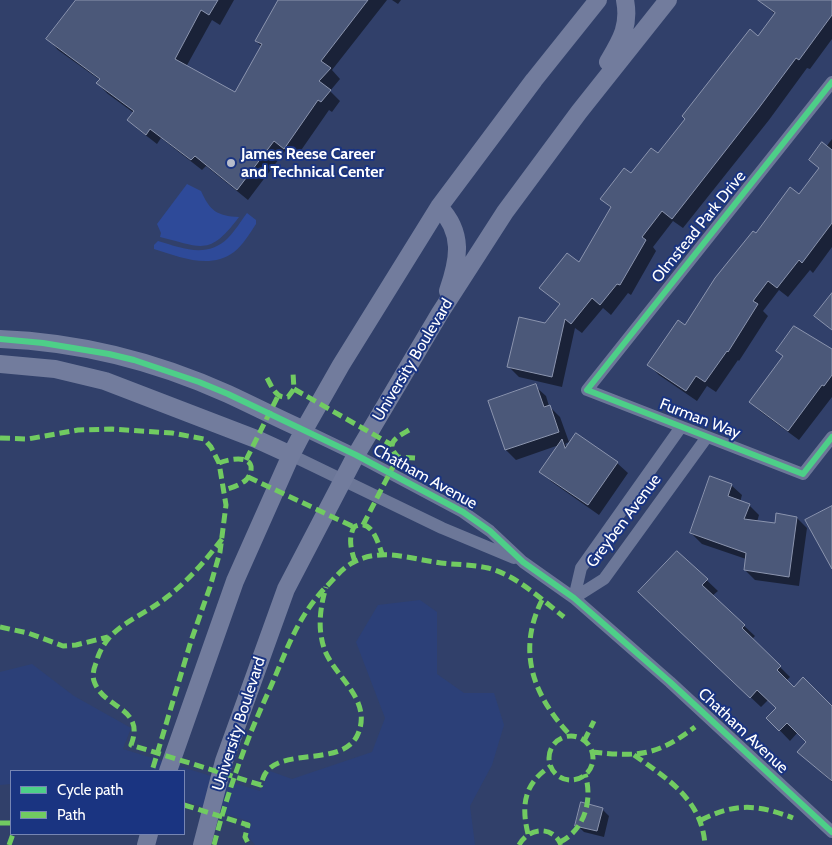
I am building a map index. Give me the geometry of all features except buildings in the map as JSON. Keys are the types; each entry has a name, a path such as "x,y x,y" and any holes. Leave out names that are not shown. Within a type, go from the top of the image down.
{"main road":[{"path":"168,770 235,581 304,430 341,365 439,208 534,80 598,0"},
{"path":"580,112 625,33 627,12 625,0"},
{"name":"University Boulevard","path":"204,838 224,761 286,589 342,480 440,313 505,212 668,0"},
{"path":"439,208 449,218 457,246 455,268 440,313"},
{"name":"Chatham Avenue","path":"0,339 43,342 76,347 134,360 206,385 304,430"},
{"name":"Chatham Avenue","path":"0,364 55,369 105,381 256,439 291,455"}],"street":[{"name":"Olmstead Park Drive","path":"587,390 832,82"},
{"name":"Furman Way","path":"587,390 803,474 832,437"},
{"name":"Greyben Avenue","path":"574,598 581,568 681,426"},
{"name":"Chatham Avenue","path":"304,430 356,455 463,512 490,531 523,562 574,598 670,682 832,832"},
{"name":"Greyben Avenue","path":"574,598 604,579 707,436"},
{"name":"Chatham Avenue","path":"291,455 442,528 523,562"}],"shaded area":[{"path":"187,184 201,191 211,208 215,211 220,214 239,217 229,230 212,244 196,246 160,237 161,233 157,224"},
{"path":"247,213 256,220 256,224 240,246 225,257 205,261 195,260 154,249 154,245 158,241 185,249 203,250 212,248 228,238"},
{"path":"420,600 437,612 437,674 464,693 494,693 504,725 492,765 470,806 475,845 255,845 247,835 251,822 185,801 185,770 10,770 10,784 0,785 0,672 32,664 74,696 131,728 123,749 260,791 270,771 292,779 372,752 385,718 356,642 378,605"}],"marked path":[{"path":"267,378 277,394 288,397 294,389 293,373"},
{"path":"294,389 392,445"},
{"path":"246,460 278,396"},
{"path":"0,438 28,439 78,430 112,429 172,433 204,439 211,447 219,463 226,505 220,552 152,770"},
{"path":"409,430 394,441 392,448 398,457 415,458"},
{"path":"363,525 398,457"},
{"path":"219,463 227,460 244,460 248,461 251,470 246,480 224,490"},
{"path":"248,477 354,527"},
{"path":"355,562 351,548 351,536 354,527 360,525 365,525 373,532 382,554"},
{"path":"222,539 182,584 157,605 116,631 101,650 94,669 94,681 99,690 128,715 133,723 134,732 131,745 261,785 265,774 273,766 297,758 325,755 349,745 357,736 361,723 361,712 352,690 330,661 322,643 320,619 326,587"},
{"path":"214,845 244,750 298,625 315,599 350,564 364,558 394,555 488,568 498,571 518,582 564,617"},
{"path":"542,600 534,619 530,638 530,656 533,673 547,706 571,736"},
{"path":"0,627 28,633 63,646 76,645 108,637"},
{"path":"584,741 594,721"},
{"path":"592,752 622,754 646,752 669,744 695,727"},
{"path":"571,736 583,740 589,746 593,758 589,770 583,776 571,780 559,776 553,770 549,758 553,746 559,740 571,736"},
{"path":"634,755 671,782 690,803 697,815 705,845"},
{"path":"528,834 525,804 530,787 551,766"},
{"path":"560,842 576,830 585,813 588,793 585,774"},
{"path":"185,805 248,825 245,837 249,845"},
{"path":"701,820 713,814 746,807 768,810 793,818"},
{"path":"0,823 10,823"},
{"path":"519,845 529,835 541,831 547,831 552,834 561,845"},
{"path":"9,845 13,835"}],"cycle path":[{"path":"832,82 587,390 803,474 832,437"},
{"path":"0,339 43,343 109,354 134,360 199,382 356,455 463,512 490,531 523,562 574,598 670,682 832,832"}],"place":[{"name":"James Reese Career and Technical Center","path":"231,163"}]}
